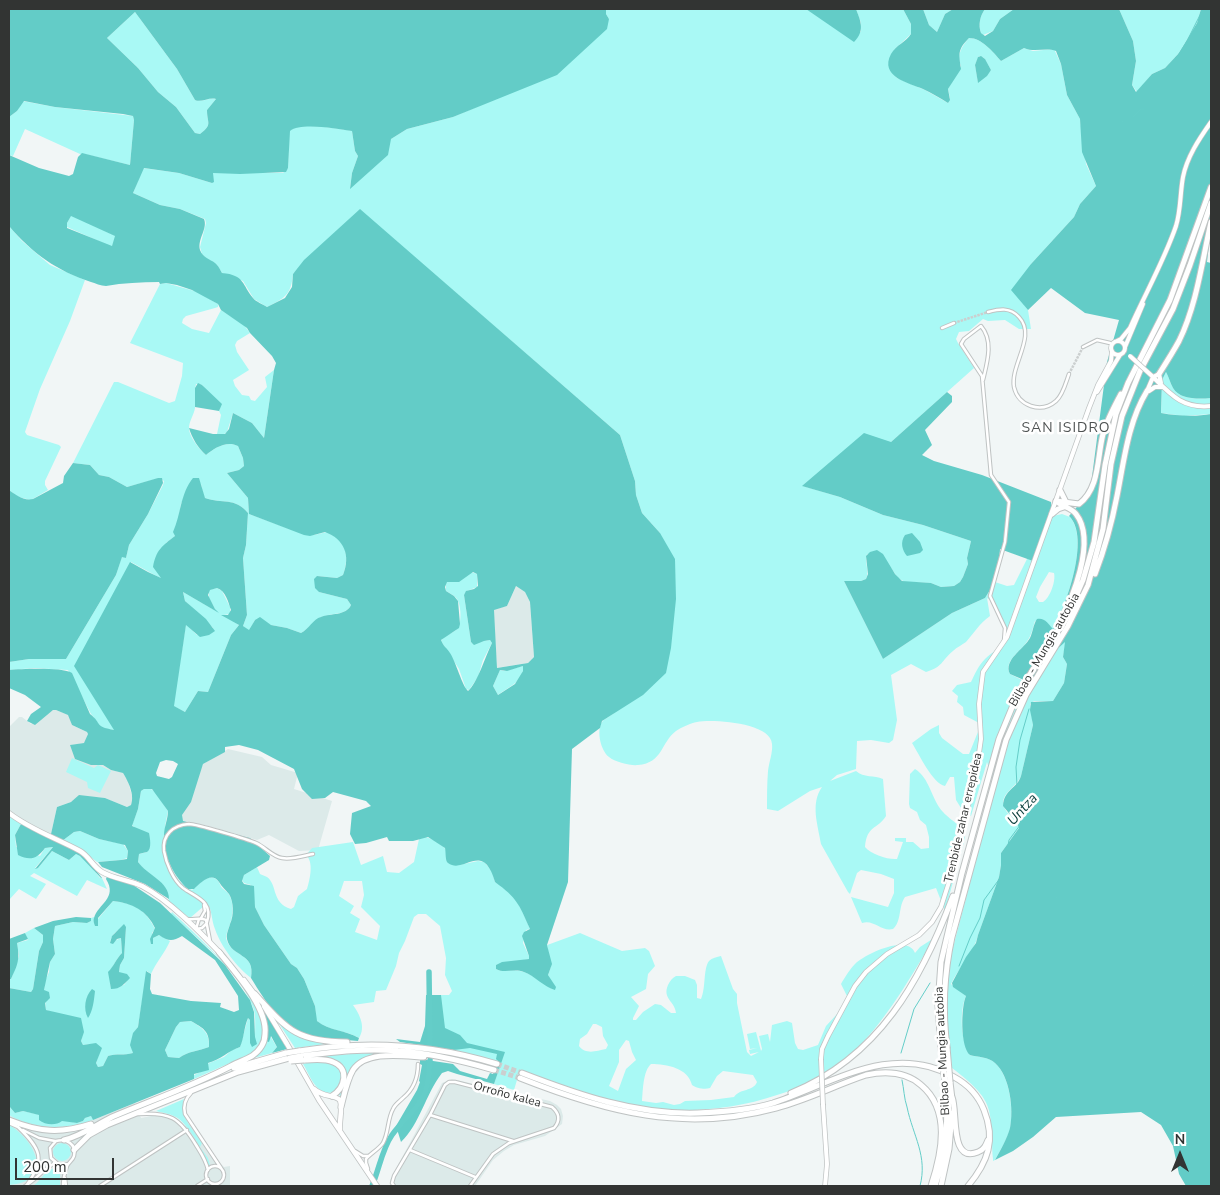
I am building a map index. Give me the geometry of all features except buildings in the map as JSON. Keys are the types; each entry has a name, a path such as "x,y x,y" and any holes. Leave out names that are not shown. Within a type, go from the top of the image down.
{"highway":[{"name":"Bilbao - Mungia autobia","path":"941,1186 950,1149 952,1097 948,1082 938,1005 941,962 962,872 1007,717 1018,693 1067,617 1084,580 1094,542 1110,435 1128,383 1170,300 1211,187"},
{"name":"Bilbao - Mungia autobia","path":"944,1048 944,999 947,962 952,937 1006,740 1026,695 1068,626 1088,585 1101,536 1111,464 1122,416 1140,371 1173,309 1211,203"},
{"path":"1159,374 1186,324 1197,288 1211,222"},
{"path":"1056,501 1065,504 1079,504 1086,499 1092,490 1104,432 1112,411 1128,383"},
{"path":"1088,585 1092,580 1108,537 1129,437 1147,392"},
{"path":"1043,653 1071,599 1082,562 1081,524 1077,515 1065,504 1060,490"},
{"path":"1052,514 1065,504"},
{"path":"721,1112 769,1101 800,1090 833,1072 862,1049 890,1018 915,981 938,938 962,872"},
{"path":"74,1150 93,1132 198,1088 225,1074 257,1052 264,1041 266,1033 264,1019 257,1005 219,952"},
{"path":"64,1140 78,1136 89,1128 111,1118 225,1074 289,1058 338,1051 397,1051 495,1067 454,1054 404,1046 370,1042 319,1041 303,1037 282,1024 255,994"},
{"path":"225,1074 336,1046 404,1046"},
{"path":"340,1108 352,1072 355,1067 368,1058 391,1055 459,1060"},
{"path":"302,1056 330,1060 340,1066 344,1074 343,1086 331,1097"},
{"path":"931,1186 938,1162 940,1146 939,1114 933,1098 923,1086 911,1078 897,1073 876,1072 764,1111 734,1117 690,1119 647,1116 605,1108 555,1092 521,1076 628,1108 682,1113 726,1112 771,1103 876,1065 907,1063 923,1065 948,1073 966,1085 979,1099 987,1120 990,1133 987,1155 981,1170 968,1186"},
{"name":"Bilbao - Mungia autobia","path":"935,1186 944,1148 948,1082"},
{"path":"690,1119 740,1114 779,1104 815,1088"},
{"path":"952,1097 956,1110 956,1139 958,1145 963,1150 972,1153 983,1149 988,1140 987,1120"},
{"path":"9,1121 34,1128 61,1131 111,1118"}],"main road":[{"path":"9,813 24,824 83,852 98,870 103,873 133,882 146,889 185,919 219,952 255,994 280,1030 313,1088 374,1181"},
{"path":"313,1088 322,1095 336,1097 340,1100 340,1131"},
{"path":"327,1110 325,1102 331,1097"},
{"path":"327,1110 334,1113 340,1108"}],"street":[{"path":"1060,490 1093,398 1111,361 1111,346 1126,334 1166,250 1180,212 1186,166 1202,134 1211,122"},
{"path":"1093,398 1125,347 1146,294"},
{"path":"988,312 1008,310 1021,318 1024,325 1025,336 1013,382 1016,394 1026,404 1042,407 1056,401 1069,374"},
{"path":"942,328 954,323"},
{"path":"983,380 961,344 964,339 981,326 986,332 989,347 983,380 991,475 1009,502 1005,542 990,596 1005,628 1004,643"},
{"path":"1083,347 1097,340 1110,343"},
{"path":"1117,341 1122,342 1130,356 1174,397 1187,405 1211,406"},
{"path":"1112,351 1114,354 1130,356"},
{"path":"1147,392 1152,377 1159,374 1163,387"},
{"path":"1147,392 1163,387"},
{"name":"Trenbide zahar errepidea","path":"825,1186 828,1164 823,1105 822,1049 855,986 866,972 887,954 926,929 941,907 957,857 978,760 981,739 979,704 981,679 985,667 1004,643 1060,490"},
{"path":"212,945 206,923 208,910 196,895 182,888 172,874 165,856 166,835 172,829 190,824 255,843 279,858 284,859 312,854"},
{"path":"196,930 204,911 204,904"},
{"path":"185,919 200,918 206,923"},
{"path":"196,930 202,928 206,923"},
{"path":"374,1181 366,1163 369,1155 383,1143 394,1107 409,1093 414,1085 418,1064"},
{"name":"Orroño kalea","path":"430,1115 445,1085 452,1082 552,1107 556,1110 559,1117 554,1128 508,1143 493,1154 470,1186"},
{"path":"134,1114 160,1114 178,1121 187,1130 206,1160 208,1179 214,1184 220,1184 224,1175 221,1168 188,1120 184,1110 189,1094 198,1088"},
{"path":"394,1186 393,1179 430,1115 515,1142"},
{"path":"9,1121 39,1138 70,1142 74,1150 73,1159 68,1164 64,1186"},
{"path":"18,1127 34,1146 38,1160 36,1174 25,1186"},
{"path":"100,1186 187,1130"},
{"path":"56,1141 51,1146 49,1152 51,1158 55,1163 68,1164"},
{"path":"351,1147 361,1156 369,1155"},
{"path":"410,1150 475,1177"},
{"path":"25,1186 45,1168 55,1163"},
{"path":"208,1170 215,1166 221,1168"},
{"path":"197,1186 208,1179"}],"shaded area":[{"path":"9,9 606,9 609,19 607,29 557,75 453,117 407,129 391,139 388,155 350,189 352,173 358,156 355,151 352,131 302,127 290,131 288,168 286,172 213,173 214,182 212,183 179,173 144,168 133,193 160,205 180,209 204,219 205,227 199,246 201,253 216,264 222,273 239,278 254,299 267,307 285,298 292,287 293,274 304,260 360,209 620,435 635,481 636,495 642,513 660,533 675,559 676,599 671,648 666,673 643,695 602,721 600,728 572,749 568,882 547,945 552,964 548,975 556,987 555,990 524,972 496,969 496,965 502,962 529,959 522,936 524,932 530,929 517,902 495,882 485,863 473,861 454,866 447,862 445,848 428,837 413,841 389,841 387,837 355,844 350,834 352,813 371,806 366,801 333,792 325,798 312,799 302,789 294,769 258,750 239,745 225,747 225,752 203,764 191,802 182,815 183,821 250,838 270,856 269,860 244,875 242,881 244,884 254,886 255,907 264,925 291,964 297,968 304,979 315,1006 317,1021 327,1027 354,1035 359,1038 358,1041 323,1038 301,1033 276,1014 251,978 252,970 247,959 229,945 227,933 233,913 233,905 229,894 213,878 206,879 194,889 188,889 170,865 164,843 168,811 152,789 141,791 138,809 132,826 149,833 149,851 139,854 138,862 162,883 169,899 145,884 102,867 98,862 127,859 128,851 125,845 99,839 80,831 74,832 62,841 51,834 57,807 71,802 79,795 105,798 127,807 131,805 132,793 123,773 111,770 103,765 91,765 75,759 70,745 84,743 88,734 72,725 68,715 53,710 35,725 27,721 31,714 41,707 25,695 9,688 9,670 51,669 72,673 90,714 101,726 114,730 74,666 130,562 161,578 153,567 154,561 160,549 175,536 173,532 183,498 193,478 199,478 205,498 233,503 248,513 246,545 243,558 247,615 243,626 249,630 255,620 260,617 271,625 301,633 318,618 342,613 349,609 351,605 347,599 319,592 315,588 314,579 317,576 337,578 343,575 346,554 341,543 325,532 310,536 304,535 249,514 248,498 227,473 239,470 244,466 238,446 225,444 206,455 190,432 189,428 213,434 225,434 229,429 233,413 252,423 264,438 276,363 247,328 221,310 218,304 192,290 177,285 152,282 104,286 79,278 56,267 36,253 9,226 9,155 39,168 69,176 73,174 78,157 82,153 130,165 133,116 55,107 24,101 17,111 9,117","holes":["135,12 177,69 195,100 216,99 207,110 207,128 200,134 195,133 176,107 158,92 138,68 107,38","71,216 115,236 112,246 67,228 67,223","473,572 477,574 478,586 466,591 464,595 471,642 474,645 490,640 492,643 478,676 468,691 449,651 441,640 459,628 460,624 458,601 446,591 447,582 459,582","516,586 525,592 530,602 534,657 528,663 497,668 494,610 507,606","220,589 226,597 231,610 228,615 221,615 239,625 231,635 208,692 198,691 185,712 174,706 186,625 200,637 215,631 206,619 185,601 183,592 219,613 208,595 210,590","523,666 523,671 515,684 498,695 493,686 500,670 507,671","166,760 178,764 172,777 169,779 157,776 156,773 160,762"]},
{"path":"606,9 806,9 861,32 861,23 856,9 903,9 911,24 911,34 895,49 890,59 891,71 897,78 925,90 948,103 950,98 948,89 961,66 960,51 969,38 983,43 1001,61 1024,48 1033,51 1054,49 1061,64 1067,95 1080,119 1086,164 1096,186 1080,204 1074,217 1031,264 1020,299 1028,310 1031,329 1019,329 1005,320 988,321 983,319 969,331 959,332 956,339 974,368 891,442 803,486 840,497 883,515 923,525 971,541 967,558 968,564 960,582 954,586 941,587 931,583 905,582 898,578 891,568 867,554 866,579 861,581 844,581 883,659 952,613 985,598 995,582 1007,586 1014,585 1027,559 1039,553 1053,516 1062,514 1070,517 1076,528 1078,541 1074,573 1064,605 1053,629 1035,621 1029,638 1009,664 1010,674 1022,680 1066,640 1063,657 1067,664 1064,683 1053,701 1034,701 1030,704 1033,725 1021,776 1005,795 1003,804 1017,822 1019,828 1001,853 999,877 976,942 951,984 966,996 962,1010 962,1026 970,1055 986,1058 995,1063 1004,1076 1010,1094 1010,1129 993,1161 992,1128 988,1107 977,1089 952,1068 947,1023 947,994 951,955 995,788 987,762 971,816 961,808 956,800 954,777 950,777 945,786 940,784 922,761 912,743 939,725 939,733 942,738 963,754 969,754 980,727 979,723 964,715 963,707 957,702 958,696 952,691 957,685 971,682 980,664 1003,642 1005,635 1003,623 991,601 987,598 990,616 966,642 949,655 939,666 926,672 911,664 891,675 897,720 893,740 889,743 871,740 857,741 856,769 837,775 830,781 856,771 862,775 883,779 886,816 870,831 865,847 875,854 889,859 897,859 903,842 895,841 895,838 906,838 906,842 913,842 921,849 929,848 926,825 920,820 917,812 910,808 909,804 910,774 915,769 924,778 939,807 958,826 965,838 945,911 936,888 905,897 901,905 898,922 893,929 885,929 866,922 862,923 851,897 888,907 894,893 894,879 861,870 857,873 850,894 848,892 821,844 816,800 822,787 810,791 778,811 767,809 768,771 772,744 769,737 762,731 741,724 716,721 686,725 671,736 657,756 646,763 638,765 615,761 604,750 599,735 600,726 603,721 614,713 660,533 642,513 636,495 635,481 620,435 360,210 293,274 291,287 286,295 267,307 254,299 243,281 222,273 217,265 202,254 200,247 206,223 205,219 180,209 160,205 133,193 143,168 179,173 212,183 212,173 283,173 288,168 289,131 302,126 329,127 352,131 355,151 358,156 352,173 350,188 391,139 407,129 453,117 502,96 609,19","holes":["979,56 984,58 991,70 978,82 975,65","1049,572 1054,573 1052,589 1046,600 1039,602 1036,597"]},
{"path":"806,9 856,9 860,22 860,34 854,42"},
{"path":"903,9 923,9 929,25 937,32 945,14 953,9 985,9 981,18 980,30 985,36 993,31 1000,19 1014,9 1119,9 1133,41 1136,61 1132,85 1136,92 1152,74 1165,68 1179,53 1197,23 1201,9 1211,9 1211,227 1207,262 1211,263 1211,398 1190,398 1180,395 1173,388 1166,372 1162,380 1161,413 1186,416 1211,414 1211,1186 1186,1186 1179,1174 1173,1146 1161,1125 1141,1112 1056,1117 1033,1137 1013,1151 995,1160 1010,1128 1010,1094 1004,1076 995,1063 986,1058 970,1055 964,1044 962,1017 966,996 953,987 952,983 976,943 999,877 1001,853 1019,828 1003,806 1004,800 1021,776 1033,725 1030,710 1031,702 1053,701 1064,683 1067,664 1063,657 1065,642 1054,652 1041,674 1024,680 1010,674 1009,664 1030,638 1037,619 1044,620 1053,629 1070,589 1077,555 1078,539 1075,526 1069,516 1090,492 1107,362 1119,320 1085,313 1051,288 1028,310 1011,290 1031,264 1074,217 1080,204 1096,186 1082,152 1080,119 1067,95 1061,64 1056,51 1024,48 1001,61 983,43 969,38 962,46 959,56 961,69 948,89 950,100 948,103 897,78 889,68 888,62 891,54 911,34 911,24"},
{"path":"923,9 953,9 945,14 937,32 929,25"},
{"path":"985,9 1014,9 1000,19 993,31 983,35 980,30 980,24"},
{"path":"1119,9 1201,9 1197,23 1179,53 1165,68 1152,74 1137,92 1132,85 1136,61 1133,41"},
{"path":"135,12 177,69 195,100 216,99 207,110 208,126 200,134 195,133 176,107 158,92 138,68 107,38"},
{"path":"981,56 985,59 991,70 978,83 975,65 978,57"},
{"path":"22,101 55,107 133,116 130,165 80,154 25,129 13,156 9,155 9,117 17,111"},
{"path":"71,215 116,236 112,247 67,227"},
{"path":"9,226 22,241 50,265 85,280 70,321 40,389 25,432 27,435 61,447 45,481 48,490 31,500 18,497 9,490"},
{"path":"166,283 198,292 218,304 218,307 186,316 182,323 192,329 209,333 221,310 244,325 250,333 237,341 235,345 237,352 249,370 233,380 242,395 249,396 251,400 255,401 267,387 265,377 274,370 264,438 252,423 233,413 227,432 223,435 217,434 221,415 220,407 202,385 196,384 195,408 189,428 193,439 206,455 225,444 238,446 244,466 239,470 227,473 248,498 249,514 287,528 314,535 327,532 340,540 346,553 343,575 337,578 317,576 319,592 347,599 351,605 346,611 318,619 301,633 255,620 249,631 243,626 247,615 243,558 246,545 248,513 233,503 205,498 201,484 191,481 181,504 178,522 174,531 175,536 166,543 162,579 131,562 114,730 98,725 68,670 35,668 9,670 9,662 29,659 66,659 116,575 122,556 126,558 129,545 163,485 164,481 160,478 127,487 109,477 99,475 90,465 73,463 114,382 169,403 175,401 182,376 183,363 130,343 160,284"},
{"path":"1166,372 1173,388 1180,395 1190,398 1211,398 1211,414 1184,416 1161,413 1162,380"},
{"path":"198,383 222,404 219,411 195,407 195,388"},
{"path":"947,392 952,396 952,402 925,430 932,445 922,455 934,461 982,475 1051,502 1053,516 1039,553 1033,561 1000,549 999,564 994,578 995,582 985,598 952,613 883,659 844,581 861,581 866,579 868,574 866,556 870,552 877,550 883,554 895,574 902,581 931,583 941,587 954,586 960,582 968,564 967,558 971,541 923,525 883,515 840,497 802,486 864,433 891,442"},
{"path":"73,463 90,465 99,475 109,477 127,487 158,478 162,478 163,483 148,514 129,545 126,558 122,557 116,575 66,659 29,659 9,662 9,490 17,496 33,499 63,483 64,476"},
{"path":"912,533 920,542 923,550 920,553 907,556 903,549 902,540 905,535"},
{"path":"471,572 477,574 477,587 467,591 464,595 471,642 490,640 492,643 483,660 478,677 469,690 466,689 459,669 441,641 459,627 460,620 458,601 455,596 446,591 446,582"},
{"path":"516,586 525,592 530,602 534,657 528,663 497,668 493,609 507,606"},
{"path":"217,588 222,591 230,607 230,614 224,615 239,625 231,635 208,692 198,691 185,712 173,706 186,624 197,635 213,628 185,601 183,592 216,611 209,598 209,590"},
{"path":"523,666 519,680 498,695 493,686 500,670 504,671"},
{"path":"53,710 69,715 72,725 88,734 85,743 71,745 72,748 91,764 103,765 111,770 123,773 128,781 133,800 131,805 127,807 105,798 96,797 57,807 51,834 26,824 9,810 9,727 19,717 22,717 31,724"},
{"path":"228,749 262,757 271,765 298,773 294,789 332,801 318,850 299,851 269,835 257,840 208,826 189,822 184,824 181,817 203,764"},
{"path":"72,758 94,768 98,765 111,771 100,793 88,788 87,782 66,772"},
{"path":"150,788 156,793 168,811 165,826 165,849 174,873 180,882 192,890 207,878 215,878 228,893 232,905 232,914 226,938 233,949 247,959 252,970 251,978 225,950 214,926 209,906 204,906 190,918 169,903 166,889 138,862 139,854 147,852 150,841 132,825 138,809 141,791"},
{"path":"9,815 21,824 15,835 16,847 40,856 45,848 53,847 35,868 38,868 52,851 69,860 76,854 87,861 102,878 107,889 87,880 77,896 34,873 30,876 46,884 36,899 19,889 9,900"},
{"path":"21,824 77,851 87,859 102,878 76,854 69,860 52,851 35,869 53,847 45,848 39,855 33,858 18,855 15,835"},
{"path":"80,831 99,839 123,844 128,851 127,858 97,862 78,847 62,841 74,832"},
{"path":"426,837 439,843 446,850 446,858 459,865 478,861 484,862 492,871 495,882 508,891 517,902 530,929 526,930 523,943 529,959 496,965 496,969 524,972 537,978 552,989 548,975 551,966 547,945 580,933 622,951 645,948 649,951 655,966 648,974 646,989 631,997 639,1006 633,1018 633,1020 636,1020 643,1012 655,1004 661,1005 671,1013 676,1013 668,997 667,990 672,979 676,976 685,976 695,980 697,998 701,999 707,964 712,959 721,956 733,989 737,994 737,1003 747,1052 751,1056 759,1052 750,1054 749,1050 757,1048 750,1049 747,1034 756,1032 761,1051 759,1036 768,1034 770,1042 772,1025 787,1021 792,1023 795,1043 798,1049 803,1050 818,1045 826,1026 848,998 841,984 855,964 868,955 896,945 904,945 911,948 915,953 920,947 934,938 892,1006 854,1052 819,1077 788,1091 758,1101 718,1108 698,1110 657,1109 637,1107 606,1100 520,1070 514,1090 494,1084 501,1063 457,1052 436,1013 438,995 449,995 452,991 445,975 446,958 440,926 426,914 418,914 414,917 386,990 376,991 374,1002 353,1005 362,1025 359,1038 320,1024 316,1020 315,1006 304,979 297,968 291,964 264,925 255,907 251,885 244,883 242,880 244,875 257,867 260,874 270,880 280,903 291,909 294,907 298,896 307,889 311,866 306,855 312,848 353,842 361,865 383,856 387,872 399,873 414,862 419,839","holes":["344,881 362,881 364,895 361,907 380,926 377,940 355,932 360,919 350,913 354,906 339,896","593,1024 602,1027 603,1036 608,1045 606,1049 591,1052 582,1049 579,1046 580,1039 587,1034","626,1040 629,1041 636,1060 626,1069 618,1091 609,1086 619,1062 619,1050","651,1064 657,1064 676,1068 690,1079 692,1085 706,1089 710,1088 717,1076 723,1071 753,1075 757,1082 753,1087 740,1092 734,1097 685,1101 674,1105 663,1102 656,1103 642,1101 644,1081 648,1067"]},
{"path":"107,876 133,885 160,903 225,965 250,1000 254,1012 257,1044 252,1047 250,1043 250,1020 248,1018 240,1047 208,1063 209,1070 194,1074 194,1079 93,1120 91,1116 77,1123 62,1121 57,1124 47,1124 39,1120 39,1115 23,1111 15,1113 9,1106 9,988 31,992 33,989 39,951 43,942 43,935 34,928 53,921 76,917 91,918 91,921 87,923 73,922 55,926 53,939 55,954 50,962 44,990 49,992 50,998 45,1003 46,1010 81,1018 84,1032 81,1041 83,1045 96,1043 102,1048 96,1063 98,1067 103,1066 108,1056 133,1053 130,1045 133,1033 138,1027 146,971 151,974 150,989 152,994 191,1001 221,1003 220,1007 234,1012 239,1010 238,996 215,960 182,936 170,940 159,935 153,938 153,944 151,944 150,939 155,928 148,917 133,906 113,901 98,918 98,926 95,926 94,918 96,913 109,896 110,891 106,879","holes":["191,1021 202,1028 207,1034 209,1047 190,1052 179,1058 168,1057 165,1050 176,1027 180,1022"]},
{"path":"113,901 127,904 143,912 148,917 155,929 152,933 153,938 159,935 170,941 151,974 147,971 138,1027 132,1039 133,1053 108,1056 103,1066 98,1067 96,1063 101,1048 90,1044 83,1045 81,1041 82,1026 78,1021 46,1010 44,990 50,962 55,954 53,939 55,926 73,922 87,923 94,917 95,926 98,919","holes":["126,927 124,958 119,972 127,981 124,985 111,988 109,972 122,953 121,938 110,943 115,932"]},
{"path":"172,912 230,970 256,1005 262,1022 262,1039 250,1054 194,1079 194,1075 200,1072 207,1064 224,1057 232,1050 240,1047 248,1018 250,1020 250,1043 255,1037 255,1013 248,997 230,971 171,914"},
{"path":"124,924 126,927 124,958 119,972 127,974 130,978 120,987 111,989 108,972 122,953 121,938 117,939 113,944 110,943 112,936"},
{"path":"34,928 43,935 43,942 39,951 33,989 31,992 9,988 9,979 11,979 19,956 17,943 28,940 25,933"},
{"path":"25,933 28,939 17,943 18,962 11,979 9,979 9,939"},
{"path":"92,989 95,991 92,1009 88,1018 86,1003"},
{"path":"426,995 441,995 445,1028 460,1035 467,1043 505,1052 494,1084 448,1071 442,1073 413,1127 401,1142 396,1126 420,1082 422,1065 420,1064 420,1059 453,1064 460,1071 487,1079 490,1073 493,1074 498,1061 496,1059 497,1054 470,1048 454,1050 400,1042 396,1039 420,1042 425,1026"},
{"path":"266,1013 287,1049 272,1053 277,1047 271,1036 269,1042 266,1041 267,1025 264,1016"},
{"path":"276,1019 302,1038 316,1042 334,1043 295,1048"},
{"path":"191,1021 202,1028 207,1034 209,1047 190,1052 179,1058 168,1057 165,1050 176,1027 180,1022"},
{"path":"270,1036 277,1047 272,1053 254,1058 262,1049"},
{"path":"385,1054 360,1061 342,1098 338,1094 344,1087 347,1074 341,1064 309,1058 331,1055"},
{"path":"324,1062 337,1066 341,1073 341,1079 335,1092 323,1092 315,1085 303,1064"},
{"path":"452,1079 550,1101 561,1109 563,1116 562,1124 545,1136 514,1145 504,1151 493,1160 475,1186 391,1186 390,1180 442,1083"},
{"path":"184,1099 183,1111 185,1117 202,1143 200,1147 208,1158 210,1165 208,1166 192,1134 183,1123 174,1116 156,1111"},
{"path":"135,1103 141,1118 156,1115 169,1117 178,1123 180,1128 193,1123 219,1162 224,1167 230,1166 230,1186 9,1186 9,1115 32,1124 82,1124"},
{"path":"9,1106 15,1113 23,1111 77,1123 91,1116 93,1120 72,1126 40,1126 29,1124 9,1115"},
{"path":"9,1125 19,1132 33,1150 36,1169 32,1177 23,1182 9,1185"},
{"path":"58,1143 66,1143 71,1148 69,1159 58,1161 53,1156 53,1148"},
{"path":"56,1168 60,1170 60,1186 33,1186 46,1173"}],"waterway":[{"path":"1115,132 1125,118 1133,117 1141,109 1144,109 1187,41 1203,9"},
{"path":"1209,163 1211,157"},
{"name":"Untza","path":"959,966 980,918 984,900 1003,874 1009,840 1023,821 1051,794 1114,705"},
{"path":"1029,709 1020,740 1016,767 1017,786 1028,802 1030,813"},
{"path":"1003,874 1017,881"},
{"path":"1026,886 1087,909 1128,935 1191,985 1211,989"},
{"path":"429,972 430,1047"},
{"name":"Untza","path":"901,1053 914,1009 930,983"},
{"path":"372,1186 389,1141 417,1106 426,1091 430,1060"},
{"name":"Untza","path":"902,1080 906,1104 921,1155 922,1175 920,1186"}],"tunnel":[{"path":"954,323 988,312"},
{"path":"1069,374 1083,347"},
{"path":"497,1064 522,1073"},
{"path":"494,1070 520,1078"}],"district":[{"name":"SAN ISIDRO","path":"1066,429"}]}
